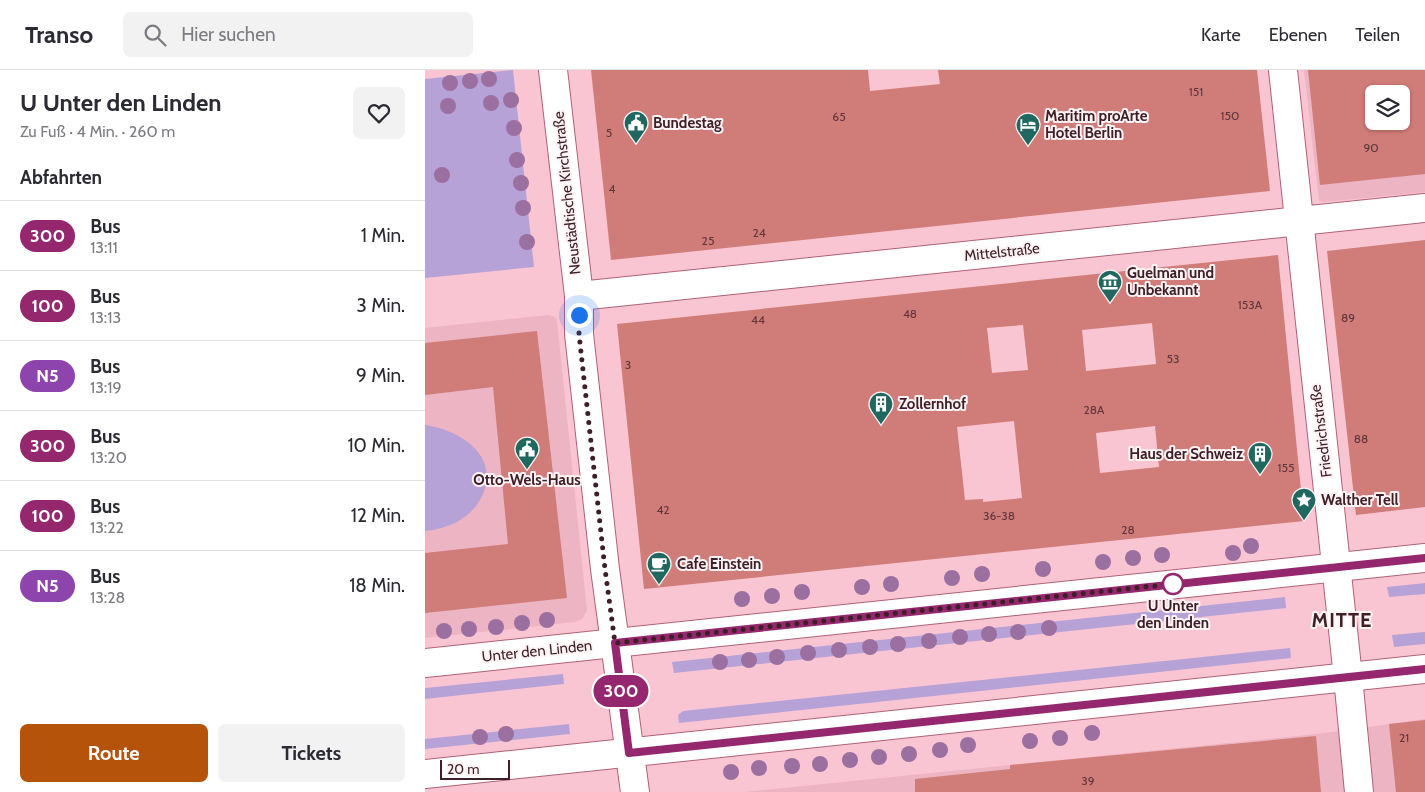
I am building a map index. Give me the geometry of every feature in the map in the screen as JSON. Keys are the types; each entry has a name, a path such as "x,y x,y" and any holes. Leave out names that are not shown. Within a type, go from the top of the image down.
{"main road":[{"name":"Neustädtische Kirchstraße","path":"553,70 579,296 579,334 605,569 635,792"},
{"name":"Friedrichstraße","path":"1283,70 1337,567 1359,792"},
{"name":"Mittelstraße","path":"579,296 1425,208"},
{"name":"Unter den Linden","path":"425,663 1425,558"},
{"path":"425,774 1425,669"}],"shaded area":[{"path":"513,70 534,267 425,278 425,79"},
{"path":"1304,70 1425,70 1425,192 1319,201"},
{"path":"548,315 555,317 557,321 587,611 582,619 575,622 425,638 425,328"},
{"path":"425,425 452,433 465,440 475,449 482,459 486,471 486,485 475,507 459,521 425,531"},
{"path":"1425,583 1425,594 1389,597 1387,587"},
{"path":"1285,597 1286,608 674,673 672,662"},
{"path":"1425,632 1425,644 1394,647 1392,635"},
{"path":"1290,648 1291,658 679,723 678,715 683,711"},
{"path":"563,674 564,684 425,699 425,688"},
{"path":"1425,719 1425,792 744,792 1326,733"},
{"path":"569,724 570,734 425,749 425,739"}],"building":[{"path":"591,70 868,70 870,91 940,84 938,70 1257,70 1270,191 611,260"},
{"path":"1308,70 1425,70 1425,174 1320,185"},
{"path":"1425,240 1425,507 1356,515 1327,251"},
{"path":"1278,255 1304,521 644,589 617,324","holes":["1152,323 1156,364 1086,371 1082,330","1023,325 1028,370 992,373 987,328","1014,421 1022,498 983,502 983,499 965,500 957,427","1155,426 1159,467 1100,473 1096,433"]},
{"name":"Otto-Wels-Haus","path":"537,331 567,598 425,613 425,553 508,544 493,387 425,395 425,343"},
{"path":"1425,720 1425,792 1396,792 1389,724"},
{"path":"1316,736 1321,792 915,792 915,779 1010,769 1010,765"}],"bus line":[{"name":"300","path":"1425,558 615,643 629,753 1425,669"}],"place":[{"name":"Bundestag","path":"636,144"},
{"name":"Maritim proArte Hotel Berlin","path":"1028,146"},
{"name":"Guelman und Unbekannt","path":"1110,303"},
{"name":"Zollernhof","path":"881,425"},
{"name":"Otto-Wels-Haus","path":"527,470"},
{"name":"Haus der Schweiz","path":"1260,475"},
{"name":"Walther Tell","path":"1304,521"},
{"name":"U Unter den Linden","path":"1173,584"},
{"name":"Cafe Einstein","path":"659,585"}],"district":[{"name":"MITTE","path":"1342,620"}],"route":[{"path":"579,315 579,334 615,643 1173,584"}]}
